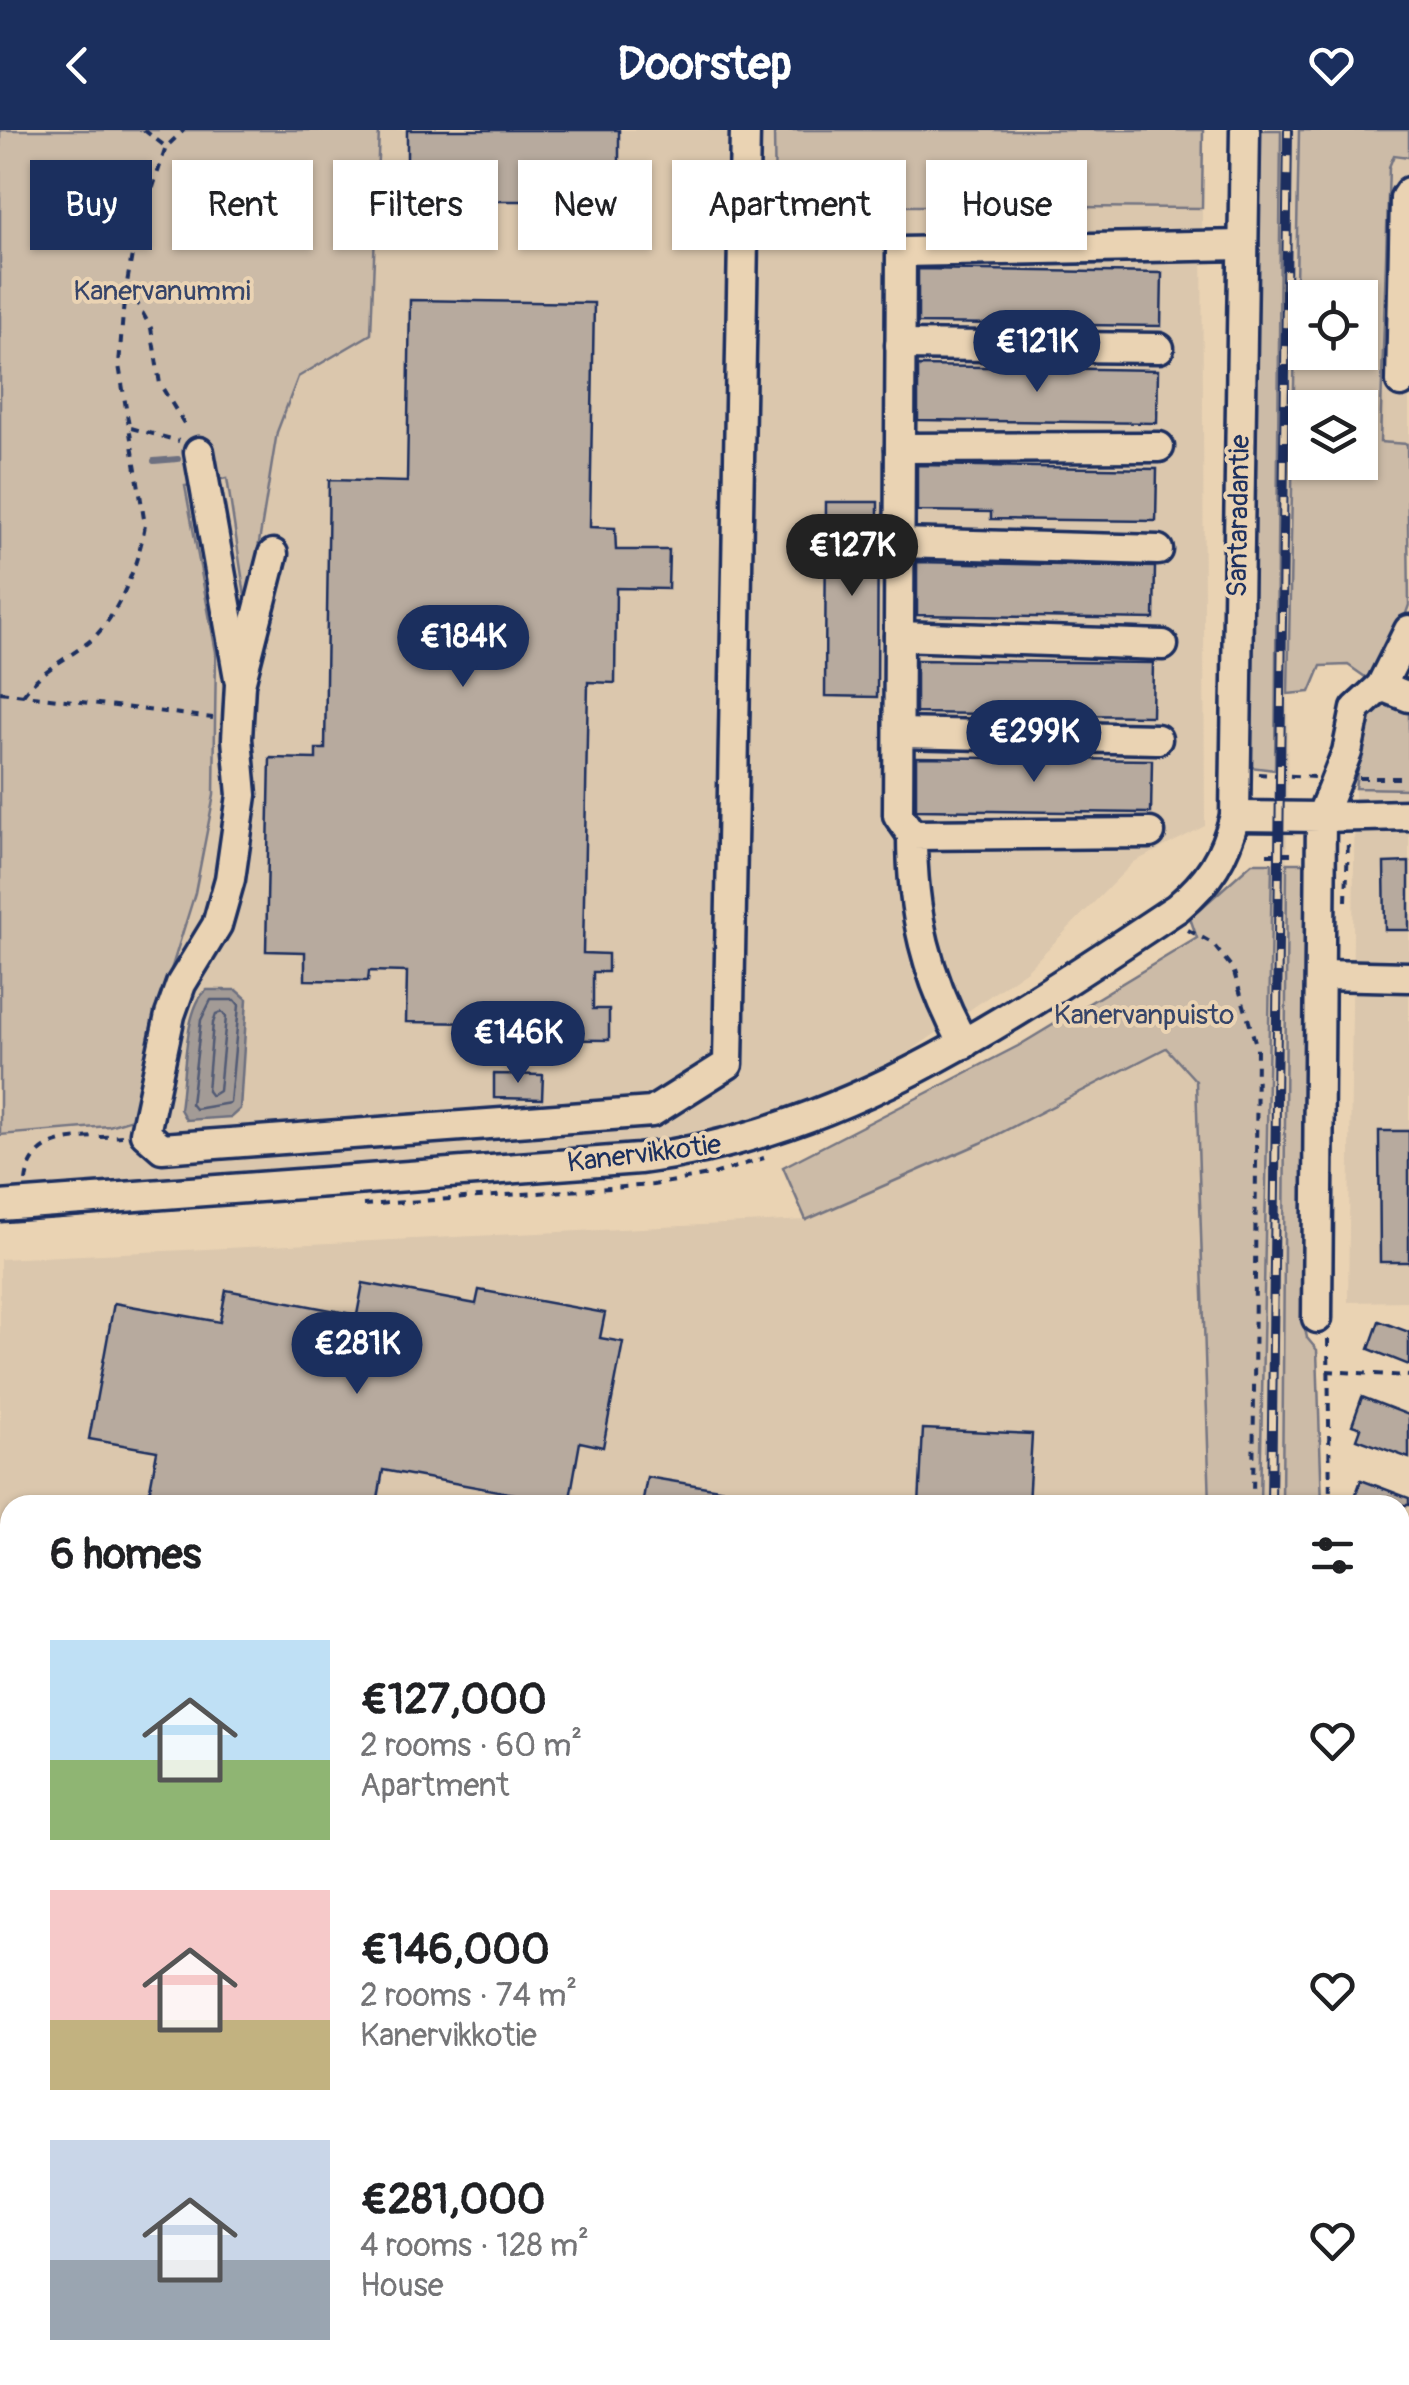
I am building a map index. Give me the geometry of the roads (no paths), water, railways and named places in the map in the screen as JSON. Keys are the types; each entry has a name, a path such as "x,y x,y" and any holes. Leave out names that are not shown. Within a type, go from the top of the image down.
{"street":[{"path":"273,554 240,684 242,795 230,879 217,924 181,984 170,1015 145,1133 162,1148 652,1112 728,1064 744,130"},
{"name":"Santaradantie","path":"1235,816 1245,130"},
{"path":"1401,382 1405,198 1409,192"},
{"path":"964,1044 942,1005 923,952 912,889 912,836 898,814 901,252 1243,245"},
{"path":"900,345 1159,348"},
{"path":"900,448 1159,446"},
{"path":"198,452 224,614 240,684"},
{"path":"899,543 1158,550"},
{"path":"1322,1331 1321,817 1349,765 1356,709 1381,686 1409,630"},
{"path":"899,636 1163,645"},
{"path":"1381,686 1409,697"},
{"path":"898,733 1157,739"},
{"path":"1235,816 1409,815"},
{"name":"Kanervikkotie","path":"13,1205 694,1152 808,1118 964,1044 1177,908 1207,882 1225,855 1235,816"},
{"path":"912,836 1150,833"},
{"path":"1323,975 1409,976"}],"water":[{"path":"207,990 237,990 247,999 240,1109 231,1117 186,1120 180,1109 187,1045 194,1011"}],"waterway":[{"path":"154,461 178,459"}],"railway":[{"path":"1271,1495 1288,130"}],"park label":[{"name":"Kanervanummi","path":"162,291"},
{"name":"Kanervanpuisto","path":"1144,1015"}]}
